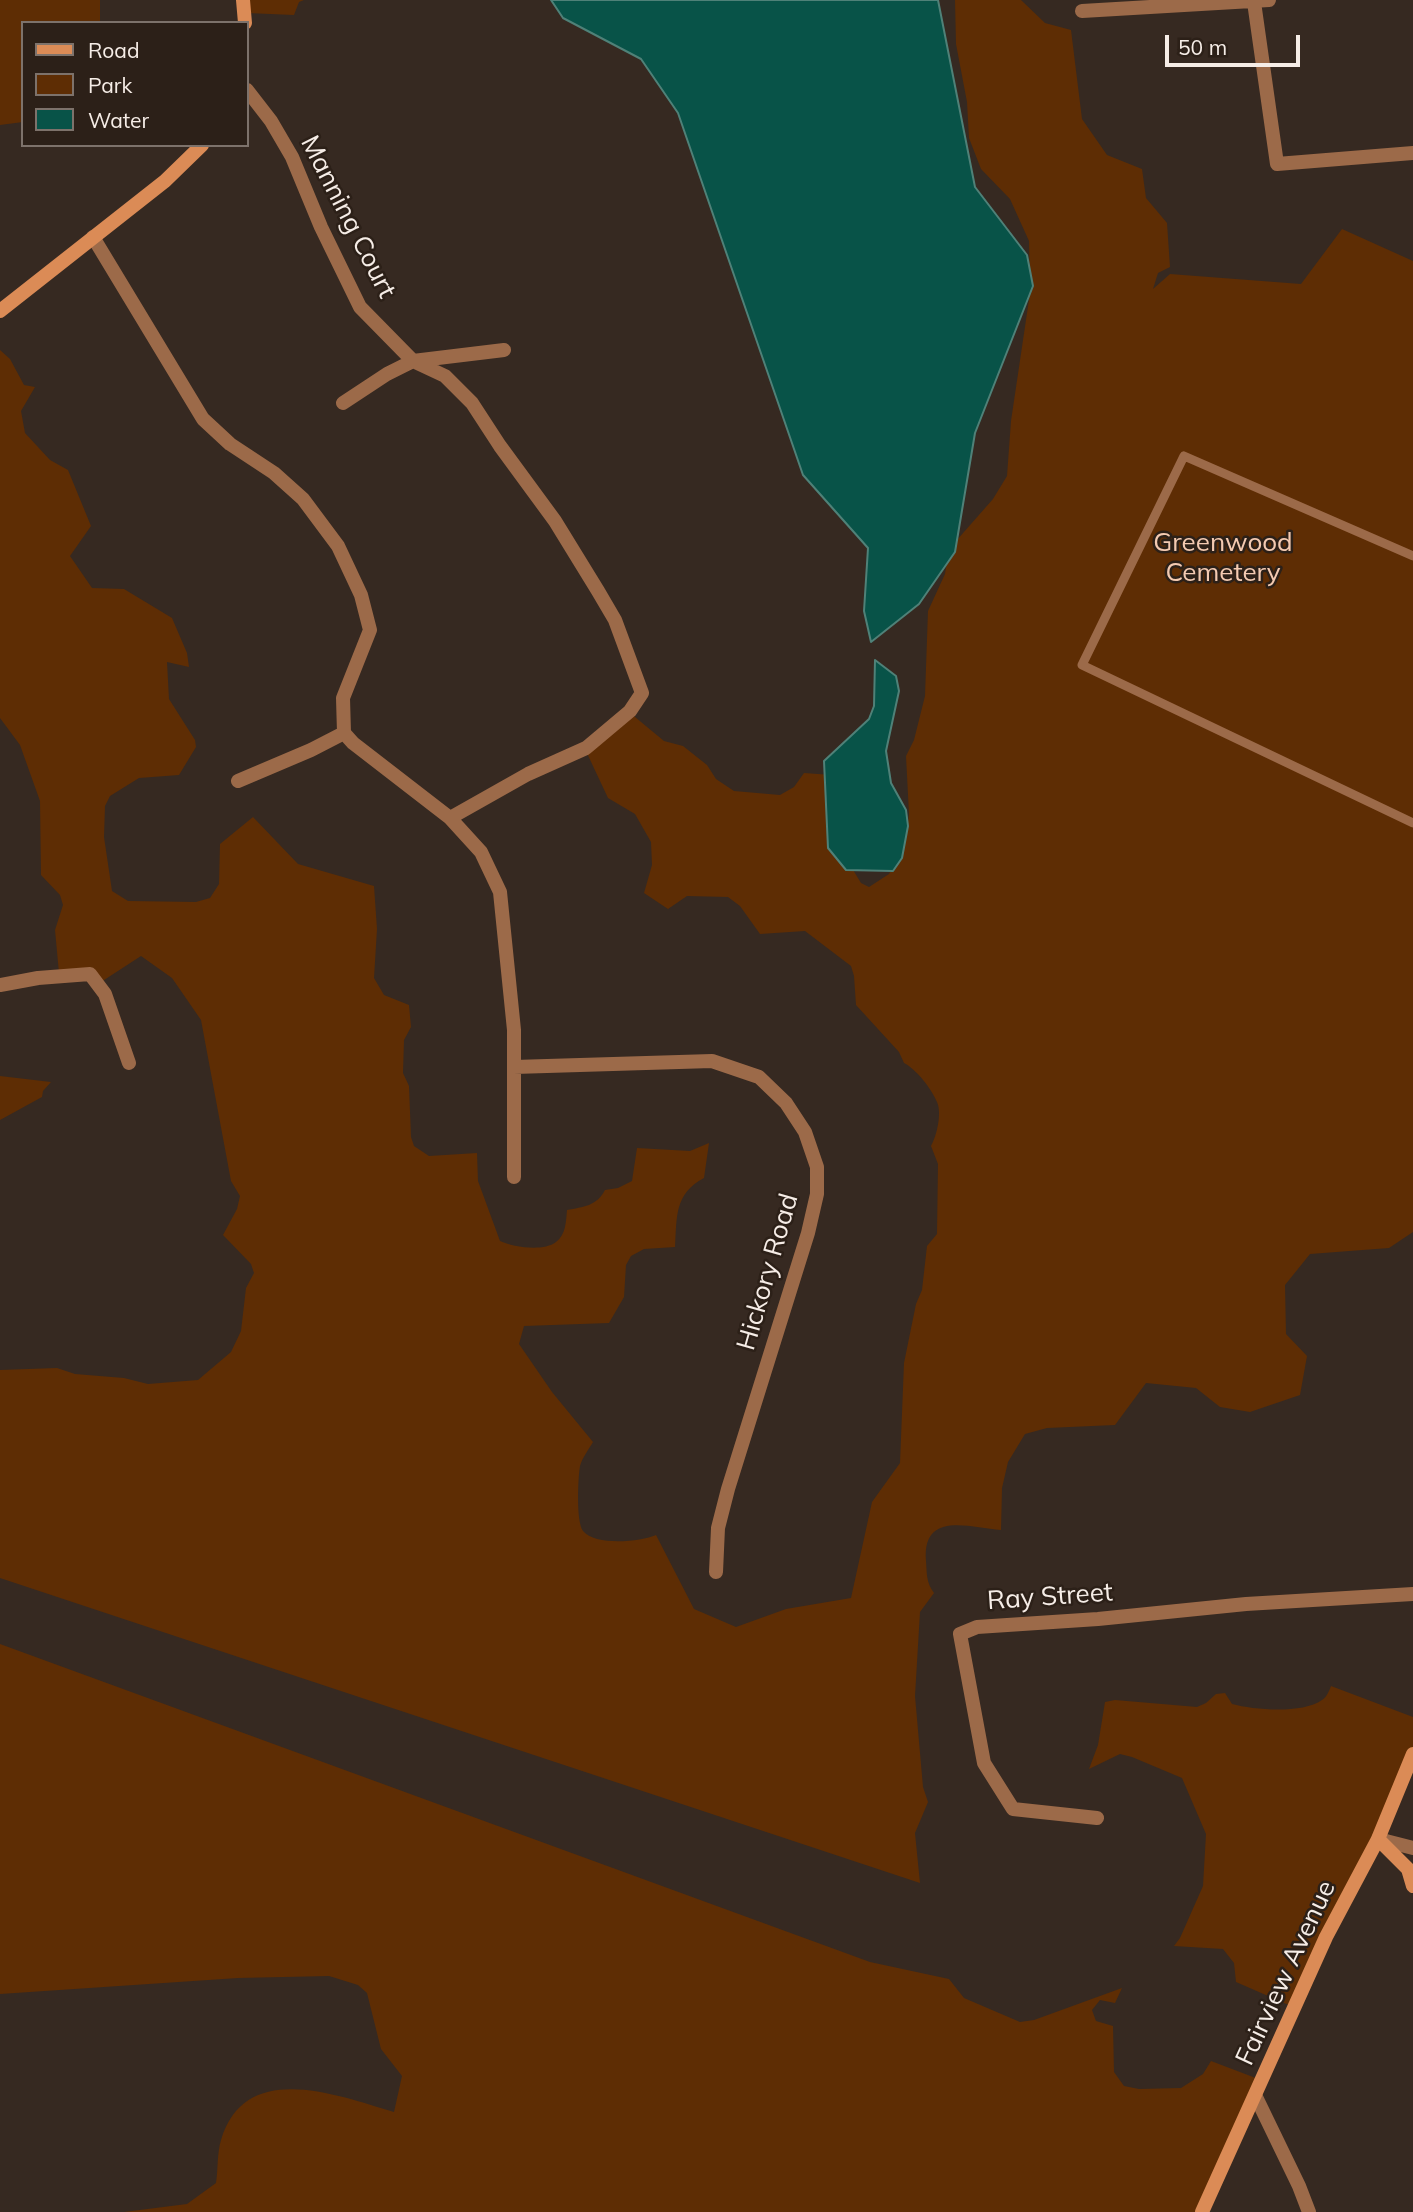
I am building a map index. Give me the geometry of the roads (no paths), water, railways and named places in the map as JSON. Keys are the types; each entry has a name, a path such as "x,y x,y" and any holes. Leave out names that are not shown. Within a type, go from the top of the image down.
{"main road":[{"path":"243,0 245,21"},
{"path":"0,311 165,181 200,147"},
{"name":"Fairview Avenue","path":"1202,2212 1321,1950 1378,1839 1413,1754"},
{"path":"1378,1839 1408,1869 1413,1886"}],"street":[{"path":"1082,11 1261,1 1277,164 1413,153"},
{"name":"Manning Court","path":"248,91 271,121 292,157 321,227 360,307 413,361"},
{"path":"93,237 202,419 230,444 274,473 303,499 338,546 362,595 370,630 343,698 344,733 353,743 450,818 481,852 500,892 514,1030 514,1177"},
{"path":"343,403 387,374 413,361 504,350"},
{"path":"413,361 445,376 472,403 555,521 615,620 642,694 630,711 586,748 528,774 450,818"},
{"path":"238,780 312,750 344,733"},
{"path":"0,985 38,978 90,974 105,993 129,1063"},
{"name":"Hickory Road","path":"514,1067 712,1060 758,1077 786,1103 805,1132 817,1167 817,1194 808,1233 728,1489 718,1528 716,1572"},
{"name":"Ray Street","path":"1097,1818 1013,1809 984,1763 960,1634 977,1627 1098,1619 1246,1604 1413,1594"},
{"path":"1378,1839 1413,1848"},
{"path":"1256,2097 1309,2212"}],"lane":[{"path":"1413,556 1184,456 1082,665 1413,823"}],"water":[{"path":"551,0 938,0 975,187 1027,255 1033,286 975,433 955,552 919,604 871,642 864,611 868,548 803,475 678,113 641,59 563,18"},
{"path":"875,660 896,676 899,691 886,751 891,783 906,810 908,826 902,858 893,871 846,870 828,848 824,761 869,719 874,706"}],"park label":[{"name":"Greenwood Cemetery","path":"1223,558"}]}
